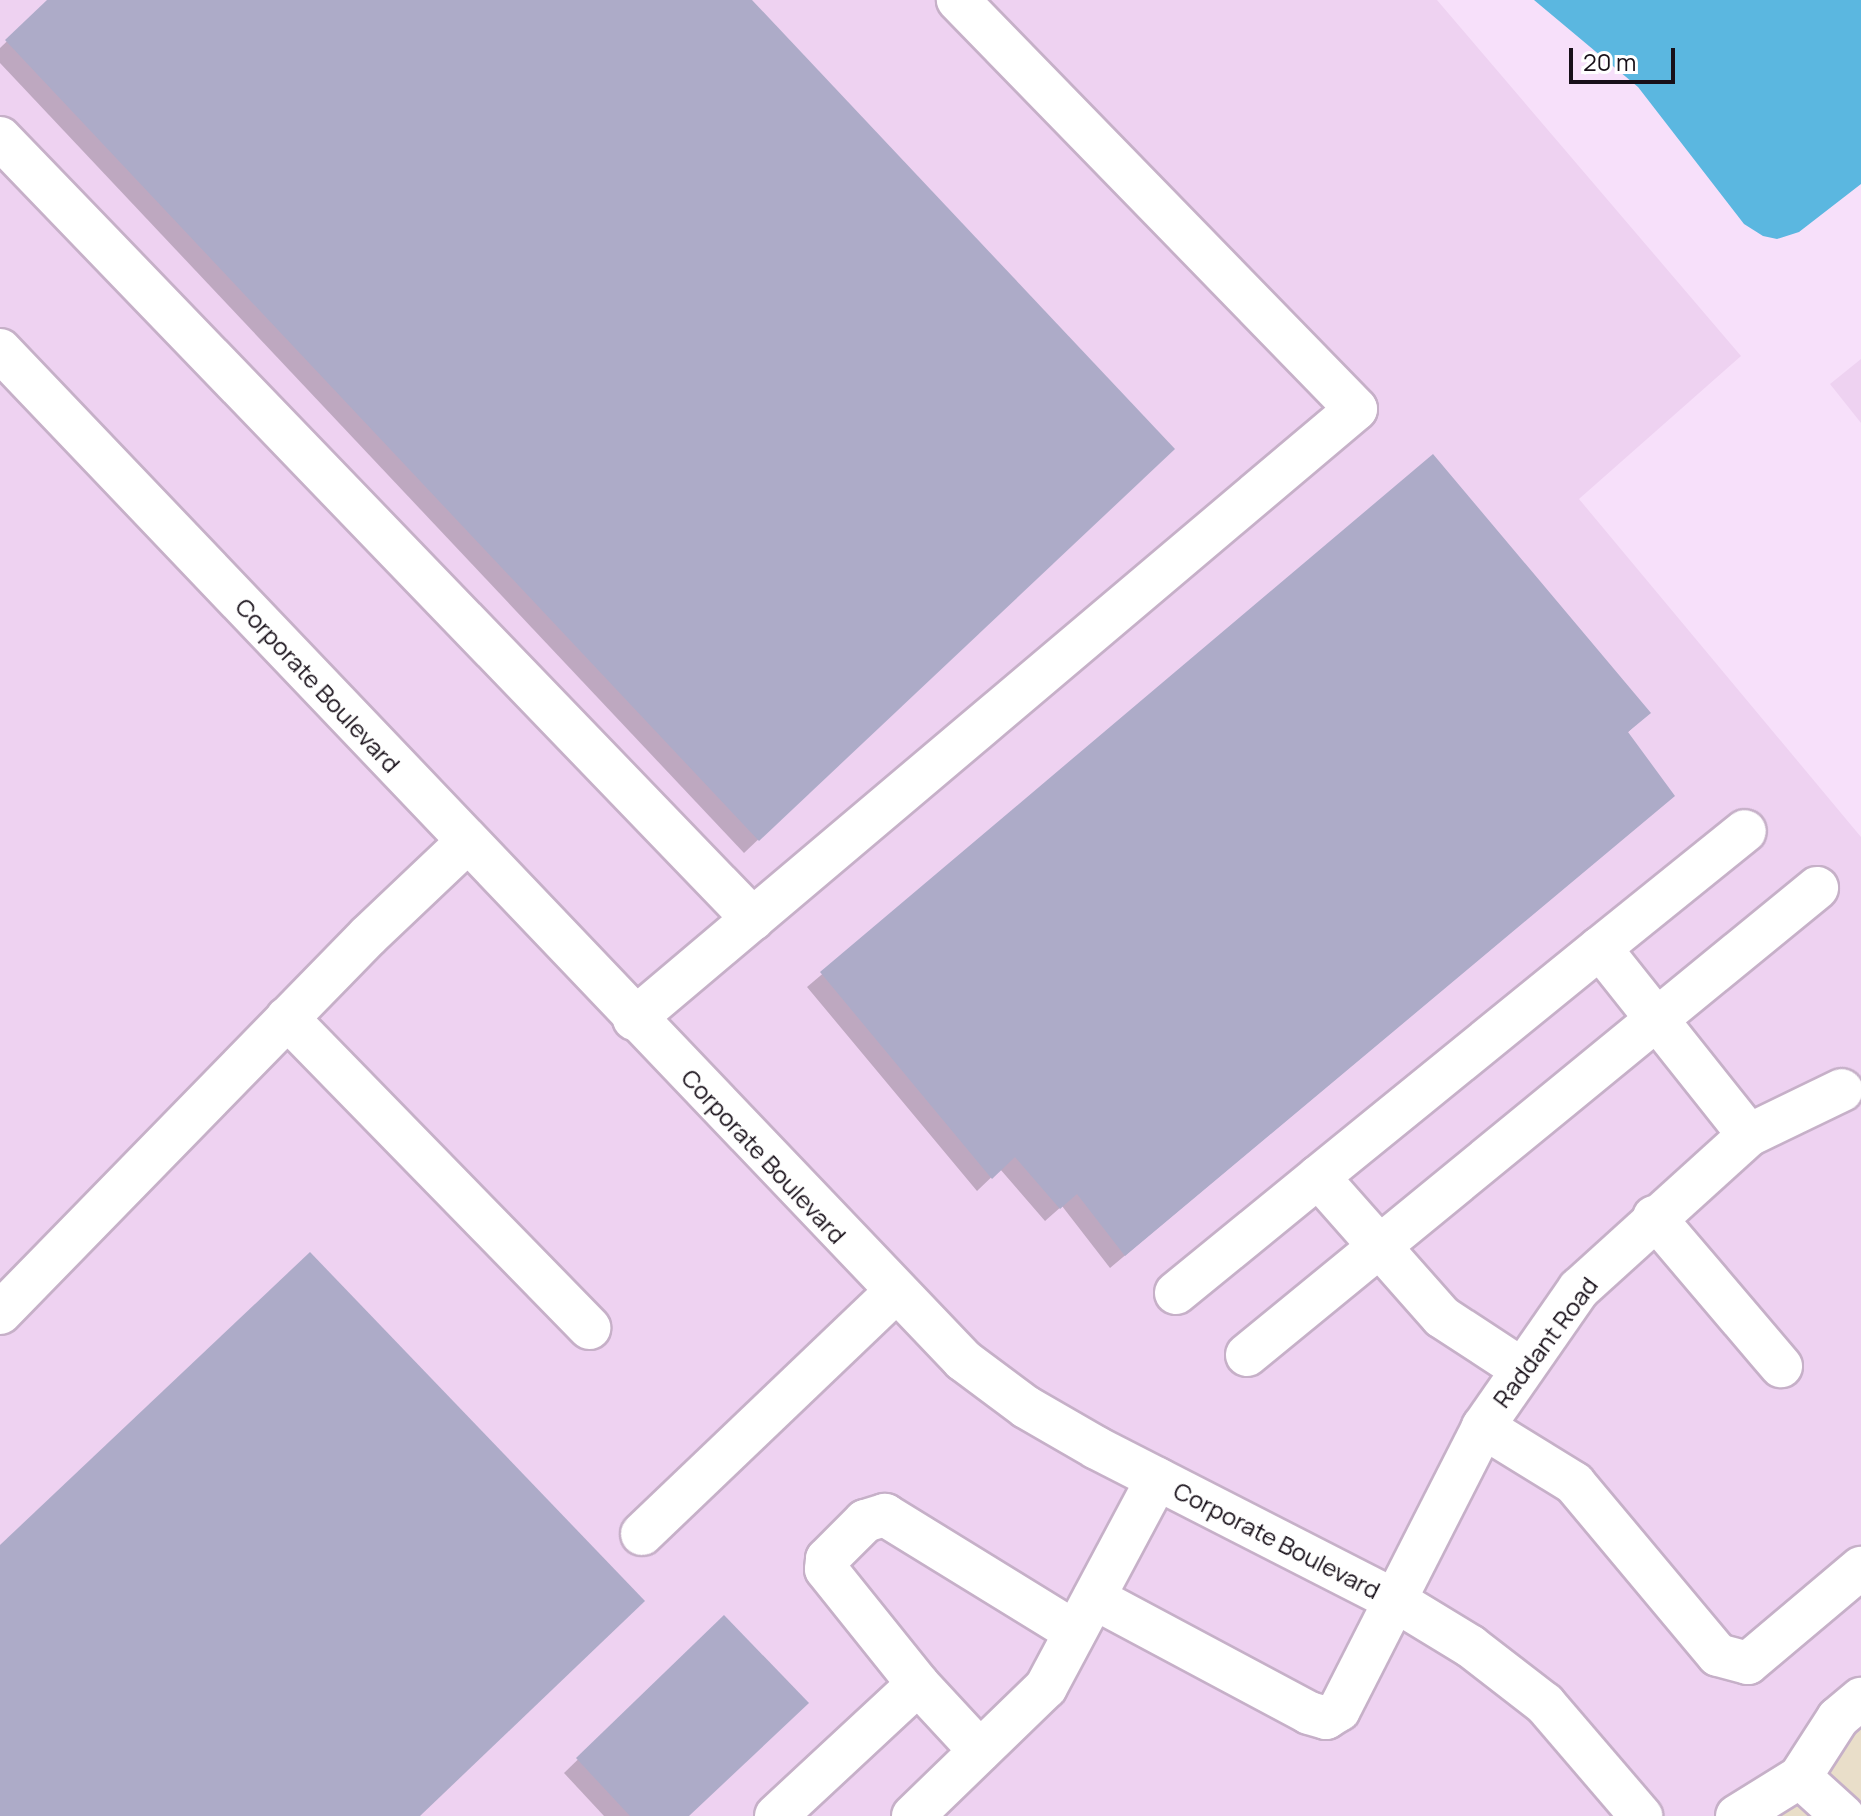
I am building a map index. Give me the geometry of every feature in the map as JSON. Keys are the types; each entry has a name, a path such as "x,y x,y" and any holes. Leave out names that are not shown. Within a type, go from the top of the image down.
{"street":[{"path":"634,1019 1356,409 958,0"},
{"path":"0,138 753,919"},
{"name":"Corporate Boulevard","path":"0,350 894,1293 963,1360 1026,1407 1157,1479 1396,1601 1470,1646 1545,1704 1641,1816"},
{"path":"1176,1293 1745,831"},
{"path":"0,1313 287,1018 467,842"},
{"path":"1247,1355 1817,888"},
{"path":"1600,948 1749,1135"},
{"path":"287,1018 589,1328"},
{"name":"Raddant Road","path":"1084,1615 1157,1636 1326,1718 1339,1710 1483,1427 1520,1368 1579,1289 1654,1217 1749,1135 1842,1090"},
{"path":"1318,1177 1442,1317 1520,1368"},
{"path":"1654,1217 1781,1366"},
{"path":"642,1534 894,1293"},
{"path":"1483,1427 1574,1483 1718,1655 1748,1663 1861,1568"},
{"path":"913,1816 1046,1687 1157,1479"},
{"path":"980,1751 918,1684 826,1569 827,1559 865,1521 885,1515 1084,1615"},
{"path":"776,1816 918,1684"},
{"path":"1737,1816 1800,1777 1838,1718 1861,1699"},
{"path":"1800,1777 1843,1816"}],"shaded area":[{"path":"0,0 1437,0 1741,356 1579,499 1861,837 1861,1699 1724,1816 0,1816"},
{"path":"1861,359 1861,423 1830,384"},
{"path":"1861,1699 1861,1816 1724,1816"}],"water":[{"path":"1534,0 1861,0 1861,184 1799,232 1777,239 1763,236 1744,224 1638,87"}],"building":[{"path":"47,0 752,0 1175,449 759,841 5,40"},
{"path":"1433,454 1651,713 1628,732 1675,796 1125,1256 1077,1194 1060,1209 1015,1157 992,1179 820,972"},
{"path":"310,1252 645,1601 420,1816 0,1816 0,1545"},
{"path":"724,1615 809,1703 689,1816 630,1816 576,1758"}]}
